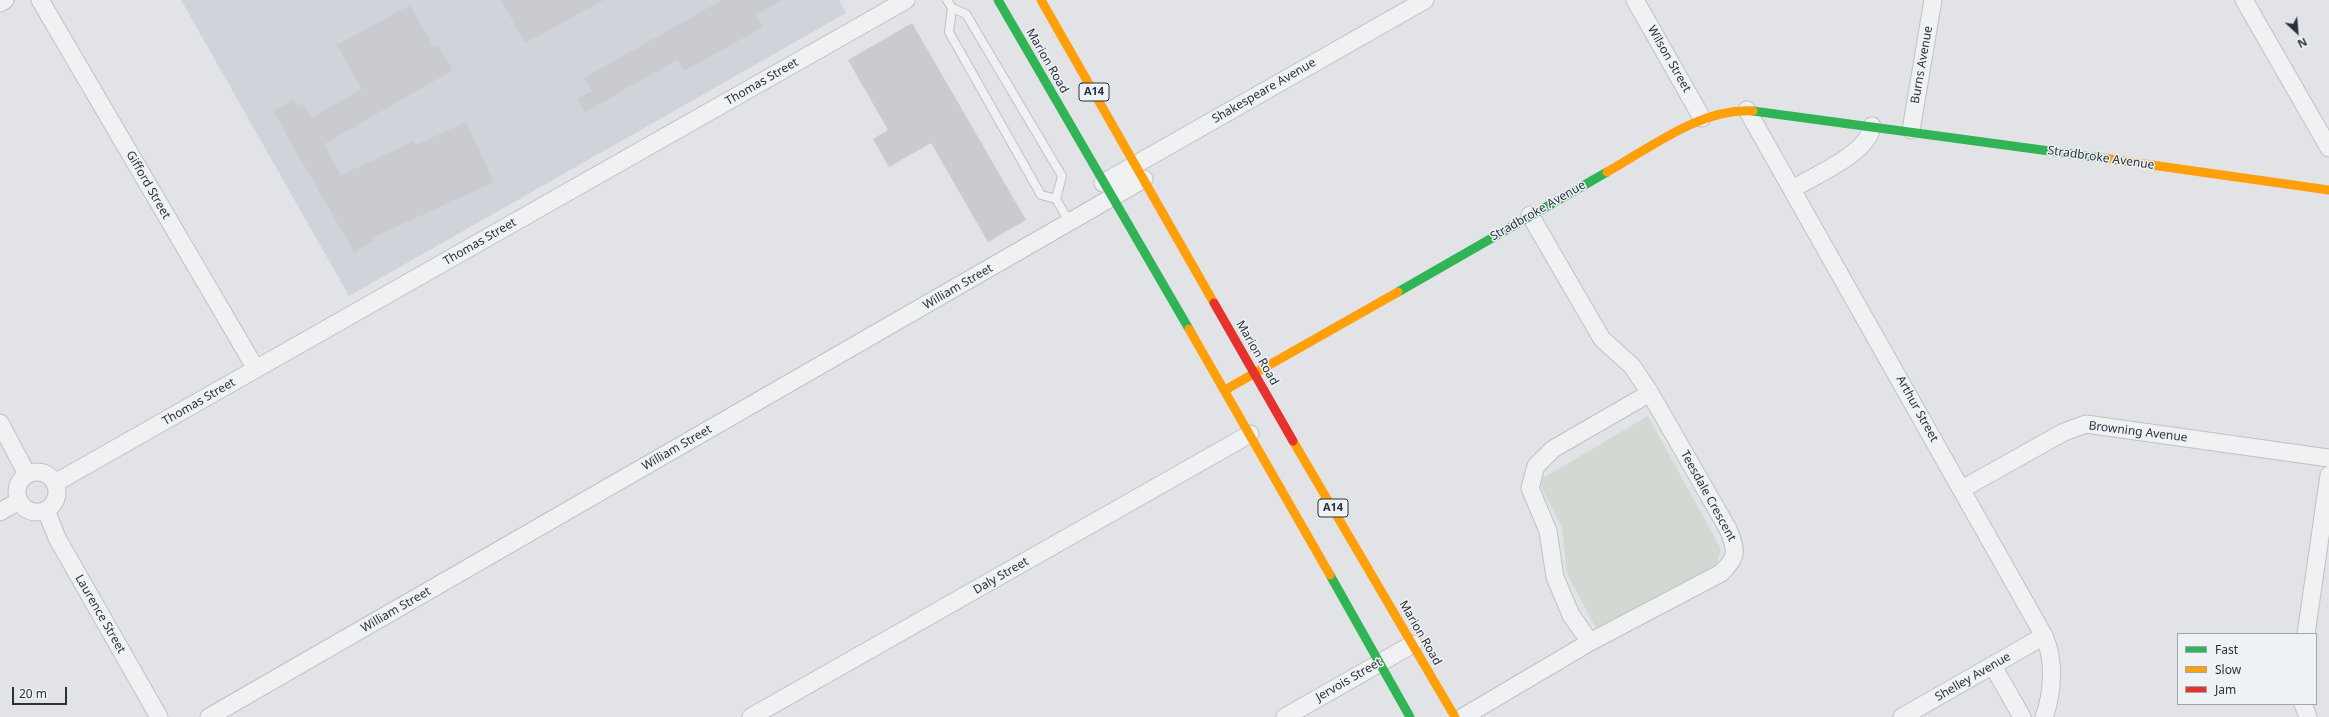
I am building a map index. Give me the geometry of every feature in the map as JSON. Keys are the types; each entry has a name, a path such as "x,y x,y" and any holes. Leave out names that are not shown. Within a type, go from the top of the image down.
{"main road":[{"name":"Marion Road","path":"998,0 1250,434 1410,717"},
{"name":"Marion Road","path":"1041,0 1136,164 1253,372 1455,717"},
{"name":"Stradbroke Avenue","path":"1224,390 1253,372 1702,118 1718,112 1747,110 1911,130 2329,190"}],"street":[{"path":"0,3 5,0"},
{"name":"Gifford Street","path":"40,0 256,369"},
{"name":"Thomas Street","path":"55,483 906,0"},
{"name":"Shakespeare Avenue","path":"1103,183 1425,0"},
{"name":"Wilson Street","path":"1635,0 1702,118"},
{"name":"Burns Avenue","path":"1911,130 1933,0"},
{"path":"2244,0 2329,148"},
{"name":"Arthur Street","path":"1747,110 2044,636 2052,660 2048,705 2044,717"},
{"path":"1792,189 1854,153 1866,141 1871,133 1872,126"},
{"name":"William Street","path":"209,717 1144,179"},
{"name":"Teesdale Crescent","path":"1463,717 1590,642 1721,573 1732,563 1736,548 1728,530 1650,393 1632,366 1602,339 1530,215"},
{"path":"1590,642 1571,615 1555,577 1548,531 1530,488 1536,466 1553,449 1650,393"},
{"path":"0,423 27,474"},
{"name":"Browning Avenue","path":"1962,489 2064,432 2086,424 2329,458"},
{"name":"Daly Street","path":"751,717 1250,434"},
{"path":"42,473 49,476 55,483 56,498 53,504 46,510 39,512 28,510 19,501 17,489 20,482 27,474 42,473"},
{"path":"2306,633 2329,475"},
{"path":"0,512 19,501"},
{"name":"Laurence Street","path":"46,510 57,538 159,717"},
{"name":"Shelley Avenue","path":"1902,717 2044,636"},
{"name":"Jervois Street","path":"1285,717 1413,644"},
{"path":"1993,666 2022,717"},
{"path":"2303,705 2308,717"}],"lane":[{"path":"947,0 952,8 966,14 1062,176 1056,199"},
{"path":"952,8 949,32 1041,195 1056,199 1070,222"}],"shaded area":[{"path":"181,0 839,0 846,13 349,296"},
{"path":"1648,416 1721,549 1716,566 1598,632 1567,574 1562,528 1538,481"}],"building":[{"path":"501,0 604,0 525,43"},
{"path":"722,0 782,0 756,15 763,27 684,71 678,59 585,112 577,99 592,91 584,78"},
{"path":"410,5 434,48 438,45 453,70 324,144 341,175 414,141 416,145 466,122 494,182 372,238 373,241 354,252 273,111 294,99 297,106 303,103 311,118 362,89 337,45"},
{"path":"912,23 1026,220 988,242 931,143 889,167 873,139 888,130 848,60"}],"traffic: fast":[{"path":"998,0 1189,329"},
{"path":"1753,111 2109,159"},
{"path":"1398,292 1607,172"},
{"path":"1330,575 1410,717"}],"traffic: slow":[{"path":"1041,0 1214,303"},
{"path":"1607,172 1659,141 1695,122 1733,112 1753,111"},
{"path":"2109,159 2329,190"},
{"path":"1225,390 1398,292"},
{"path":"1189,329 1330,575"},
{"path":"1293,441 1455,717"}],"traffic: jam":[{"path":"1214,303 1293,441"}]}
